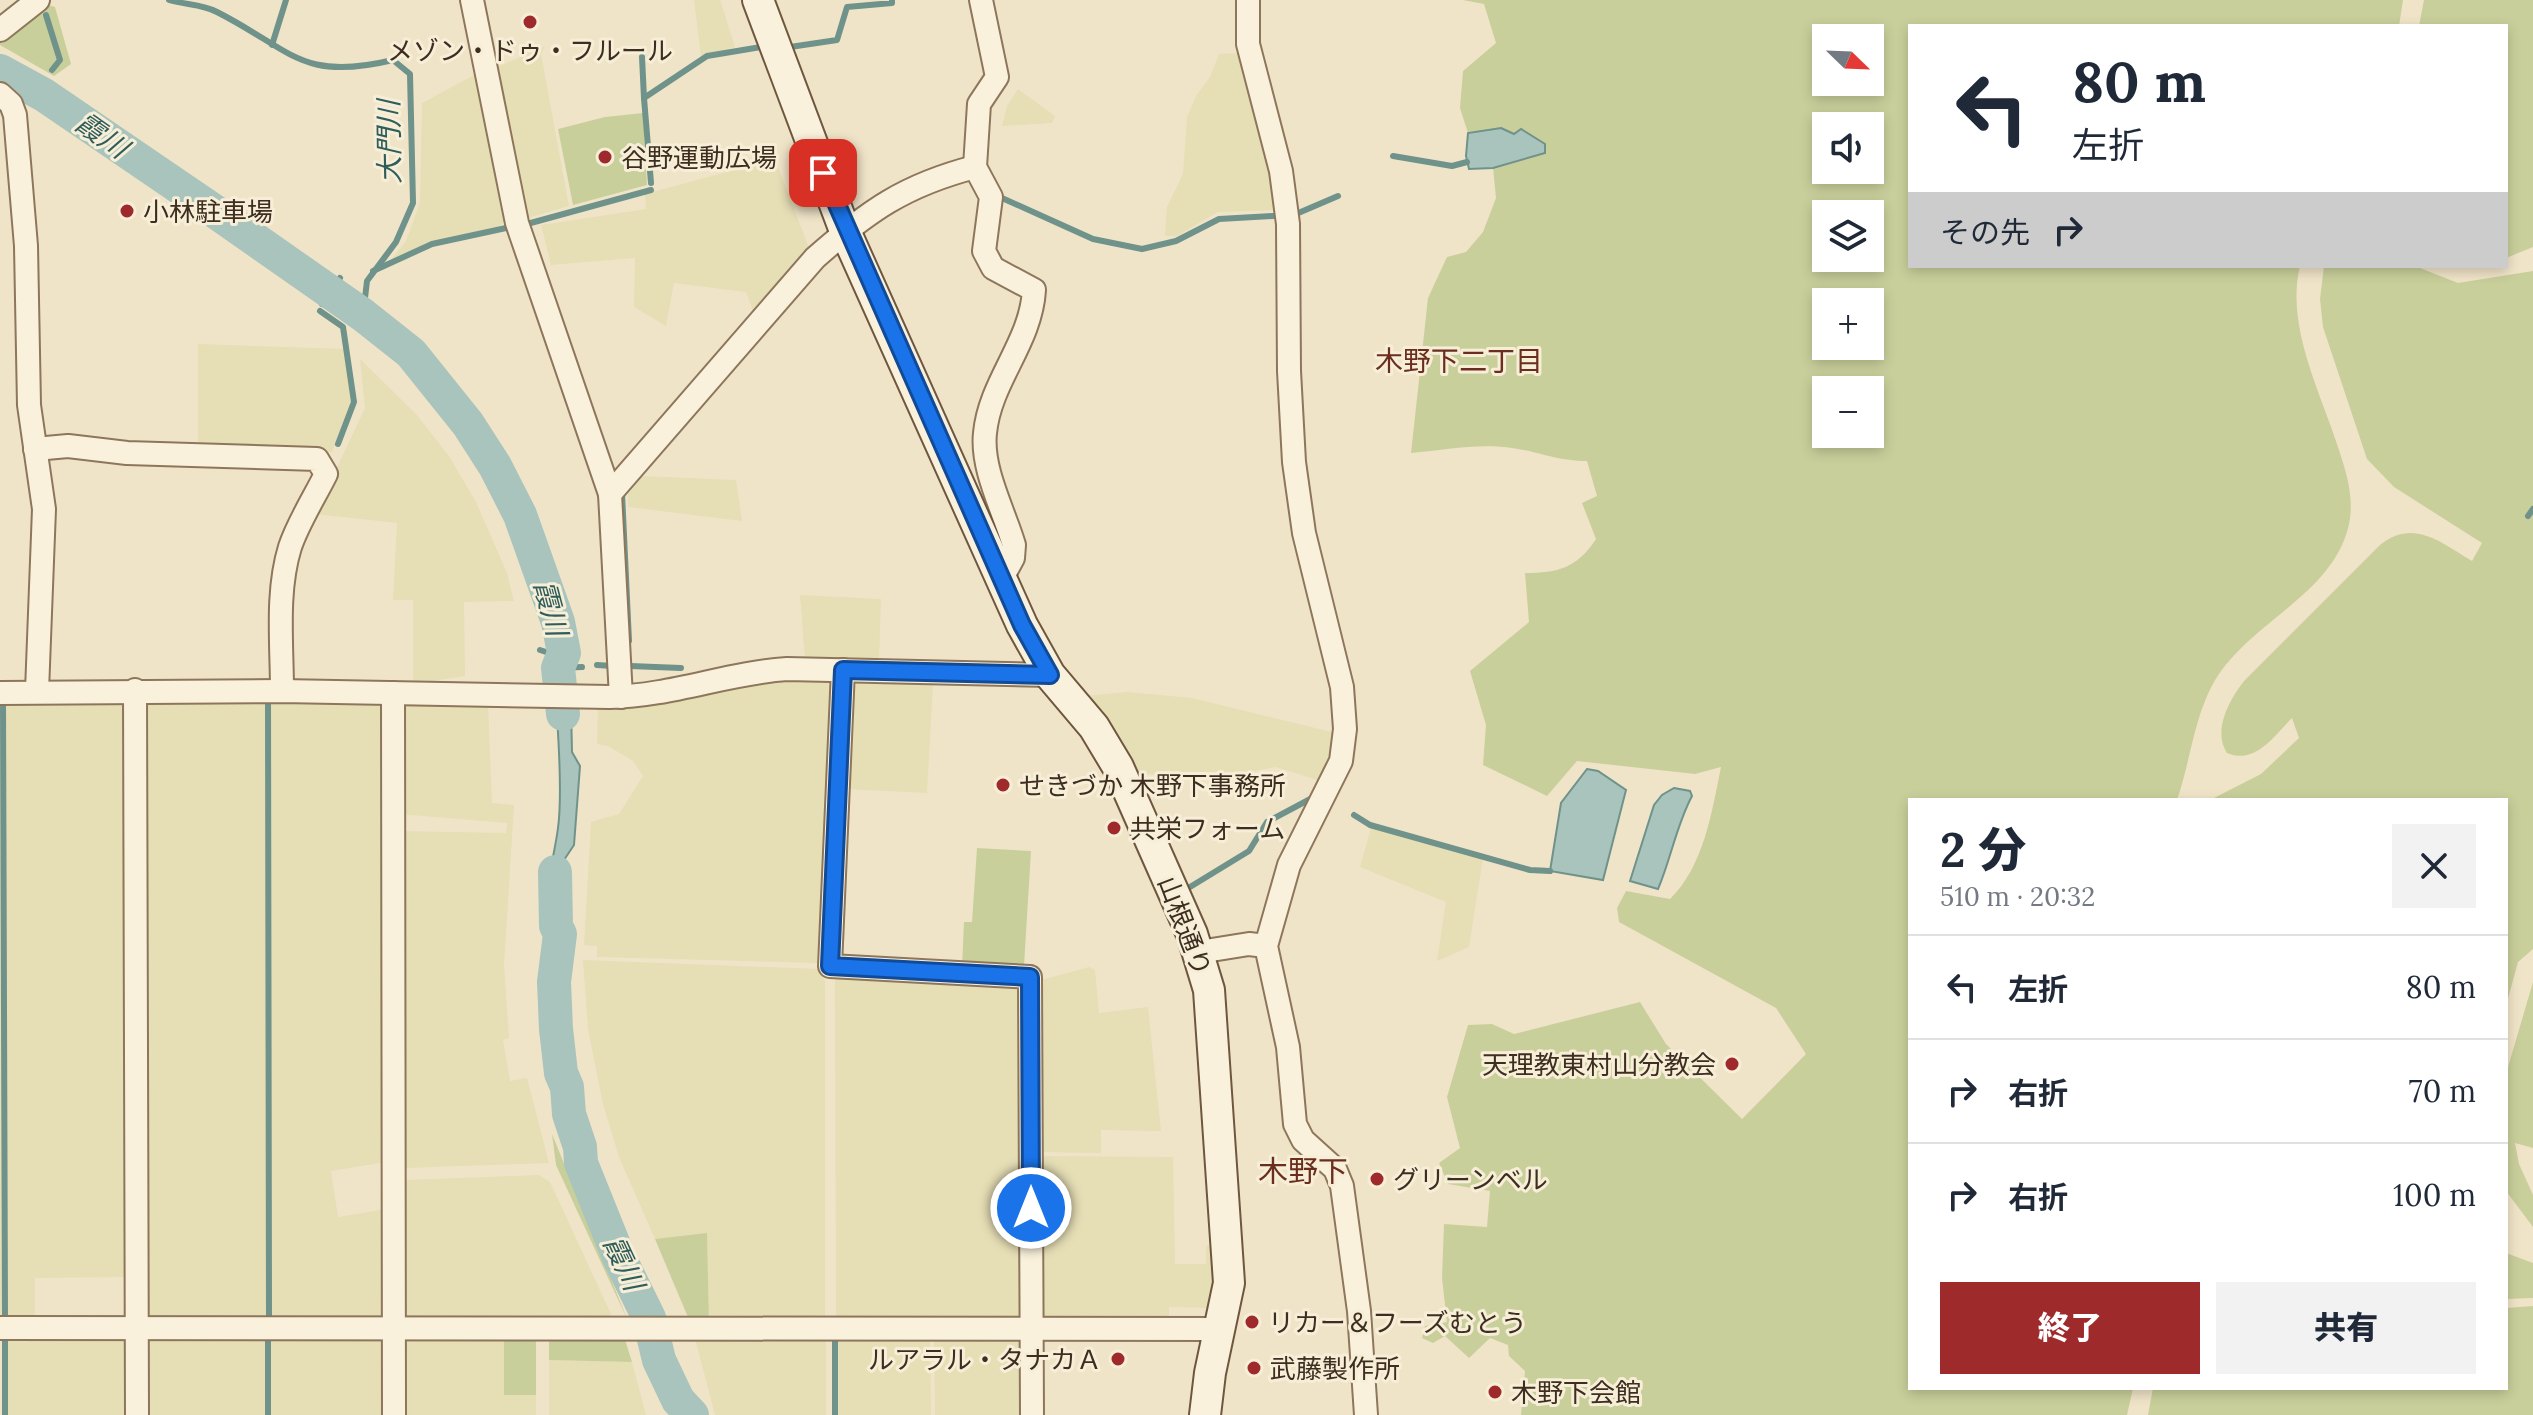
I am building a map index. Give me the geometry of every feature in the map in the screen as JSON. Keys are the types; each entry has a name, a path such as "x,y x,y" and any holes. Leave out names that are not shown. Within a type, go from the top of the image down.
{"street":[{"path":"0,30 38,0"},
{"path":"472,0 517,223 610,494 621,697"},
{"name":"山根通り","path":"758,0 845,231 1028,639 1050,675 1094,727 1118,767 1199,952 1212,1009 1229,1267 1222,1329 1210,1373 1205,1415"},
{"path":"981,0 997,77 979,104 975,167 991,197 984,251 993,268 1034,290 1032,316 1015,358 997,387 984,435 985,452 1014,545 1013,558 1001,580"},
{"path":"1248,0 1248,44 1281,171 1288,224 1289,371 1294,462 1304,533 1342,687 1345,729 1341,761 1289,865 1266,946 1288,1047 1295,1124 1303,1140 1335,1169 1342,1186 1359,1311 1366,1415"},
{"path":"0,94 11,104 15,115 26,246 29,405 44,509 37,691"},
{"path":"610,494 815,258 845,231 929,178 975,167"},
{"path":"35,449 68,446 127,453 317,459 326,474 290,545 287,563 282,599 282,691"},
{"path":"843,670 830,966 1030,977 1032,1415"},
{"path":"0,693 135,690 621,697 655,694 759,671 1050,675"},
{"path":"135,690 137,1415"},
{"path":"393,693 394,1415"},
{"path":"1199,952 1249,944 1266,946"},
{"path":"0,1328 1222,1329"}],"shaded area":[{"path":"694,0 720,0 735,47 701,57"},
{"path":"545,46 541,54 569,206 524,219 493,69"},
{"path":"1243,53 1280,210 1218,212 1177,236 1165,236 1167,207 1183,174 1187,117 1219,54"},
{"path":"478,73 509,219 499,226 431,242 388,264 406,241 420,203 422,103"},
{"path":"1018,89 1055,116 1052,123 1002,126 1007,106"},
{"path":"775,159 811,253 755,316 746,292 674,283 666,326 634,307 635,258 551,265 541,225 646,209 645,194"},
{"path":"198,344 345,349 353,402 332,452 198,446"},
{"path":"360,359 416,414 449,456 476,502 507,573 514,601 464,602 465,676 413,684 413,600 393,600 397,523 315,514 365,408"},
{"path":"642,476 736,480 742,521 628,507 628,494"},
{"path":"800,595 881,599 879,662 805,659"},
{"path":"839,675 820,963 597,957 597,946 584,945 591,822 619,814 643,776 633,761 608,746 597,744 598,704 723,685"},
{"path":"928,679 933,685 927,793 844,789 848,680"},
{"path":"1127,692 1192,698 1340,734 1323,782 1276,767 1233,775 1138,774 1121,744 1085,696"},
{"path":"267,698 267,1319 152,1320 146,1314 145,701"},
{"path":"269,698 381,700 386,706 386,1162 331,1171 338,1217 386,1209 387,1317 269,1323"},
{"path":"2,699 4,1320 0,1320"},
{"path":"4,699 127,702 128,1277 35,1278 35,1318 6,1320"},
{"path":"404,701 488,702 492,803 514,805 504,965 509,1038 503,1040 510,1081 527,1078 549,1163 406,1168 400,1163 399,831 506,833 507,823 399,814"},
{"path":"1371,828 1483,858 1469,947 1437,961 1446,902 1360,867"},
{"path":"583,960 818,969 825,981 825,1317 819,1323 709,1322 707,1234 655,1239 619,1157 603,1104 588,1029"},
{"path":"1089,967 1095,970 1099,1013 1148,1007 1161,1131 1101,1130 1101,1153 1037,1152 1041,980"},
{"path":"842,973 1023,987 1022,1321 841,1321 836,1317 835,979"},
{"path":"1036,1156 1173,1157 1175,1264 1206,1264 1206,1246 1216,1245 1214,1308 1169,1307 1169,1322 1043,1322 1037,1316"},
{"path":"539,1175 550,1182 611,1314 606,1322 401,1317 400,1184 405,1180"},
{"path":"934,1333 1025,1339 1025,1415 935,1415"},
{"path":"122,1334 128,1341 128,1415 6,1415 6,1335"},
{"path":"152,1334 267,1334 267,1415 147,1415 146,1341"},
{"path":"269,1334 381,1334 387,1340 388,1415 269,1415"},
{"path":"409,1334 504,1334 504,1395 536,1395 536,1415 401,1415 401,1340"},
{"path":"930,1334 931,1415 836,1415 836,1339"},
{"path":"694,1335 819,1335 826,1342 826,1415 715,1415"},
{"path":"549,1360 632,1362 646,1415 549,1415"}],"green space":[{"path":"1463,0 2403,0 2399,24 1908,24 1908,268 2300,268 2297,313 2301,337 2349,485 2350,519 2342,544 2330,566 2235,654 2211,688 2199,719 2178,798 1908,798 1908,1390 2133,1390 2127,1415 1521,1415 1525,1371 1509,1356 1508,1345 1490,1338 1469,1358 1445,1336 1433,1343 1422,1338 1425,1326 1447,1322 1442,1278 1444,1224 1487,1227 1490,1191 1448,1184 1439,1163 1460,1148 1447,1097 1468,1025 1492,1024 1514,1034 1640,1002 1666,1044 1742,1119 1806,1054 1776,1008 1619,922 1617,908 1626,891 1670,899 1682,886 1705,837 1721,767 1695,774 1577,761 1547,796 1483,765 1486,725 1470,671 1529,622 1525,573 1566,567 1589,549 1596,539 1582,503 1597,496 1587,461 1500,447 1411,453 1428,298 1447,257 1466,252 1483,232 1496,198 1493,168 1468,133 1460,108 1463,71 1496,43 1484,4"},
{"path":"2424,0 2533,0 2533,247 2508,257 2508,24 2419,24"},
{"path":"48,5 55,7 71,64 54,76 0,45 0,40"},
{"name":"谷野運動広場","path":"643,113 647,185 573,205 558,129 605,117"},
{"path":"2324,268 2420,268 2458,283 2533,271 2533,949 2518,962 2508,999 2508,798 2214,798 2261,774 2299,738 2292,718 2255,752 2237,756 2227,753 2221,735 2222,725 2234,696 2245,680 2380,545 2392,537 2416,533 2438,541 2472,561 2482,543 2394,487 2367,459 2323,327 2320,299"},
{"path":"977,848 1031,851 1024,966 962,967 964,922 972,922"},
{"path":"2533,982 2533,1148 2515,1143 2519,1164 2533,1195 2533,1227 2508,1194 2508,1067"},
{"path":"552,1134 628,1321 556,1165"},
{"path":"707,1233 709,1322 690,1322 655,1239"},
{"path":"2508,1254 2533,1263 2533,1298 2508,1299"},
{"path":"2533,1306 2533,1415 2148,1415 2153,1390 2508,1390 2508,1308"},
{"path":"529,1333 536,1340 536,1395 504,1395 504,1334"},
{"path":"623,1333 632,1362 549,1360 549,1339"}],"water":[{"path":"1501,128 1514,134 1521,129 1545,144 1545,153 1493,168 1469,169 1466,156 1468,133"},
{"path":"558,668 571,708 572,752 580,766 574,845 560,866 560,910 556,919 549,885 560,803 555,692"},
{"path":"1587,769 1598,771 1626,790 1603,880 1550,871 1561,803"},
{"path":"1674,788 1690,791 1692,796 1658,889 1630,881 1654,805 1662,795"},
{"path":"645,1309 654,1319 664,1362 676,1361 682,1375 679,1392 699,1415 688,1415 670,1398 659,1373"}],"waterway":[{"name":"大門川","path":"169,0 211,9 281,50 317,64 362,66 393,60 410,74 413,203 396,242 367,281 363,315"},
{"path":"272,45 286,0"},
{"path":"790,47 837,40 847,7 892,3 892,0"},
{"path":"46,15 60,60 52,70"},
{"path":"651,183 644,98 707,56 761,47"},
{"path":"642,57 644,98"},
{"name":"霞川","path":"0,71 44,95 220,215 363,315 411,353 468,424 495,466 520,515 558,622 564,653 558,668 563,714"},
{"path":"29,87 40,79"},
{"path":"1393,156 1452,166 1467,162"},
{"path":"527,224 651,190"},
{"path":"1296,214 1338,196"},
{"path":"1002,198 1093,239 1142,249 1176,241 1219,219 1273,216"},
{"path":"373,271 432,244 506,228"},
{"name":"霞川","path":"322,304 340,278"},
{"path":"320,311 343,327 354,402 338,444"},
{"path":"625,490 622,493 629,641"},
{"path":"2528,516 2533,509"},
{"name":"霞川","path":"540,650 552,654 558,668 582,667"},
{"path":"597,665 612,666"},
{"path":"630,666 681,668"},
{"path":"268,699 269,1317"},
{"path":"3,701 5,1318"},
{"path":"1190,887 1249,851 1267,822 1314,797"},
{"path":"1354,815 1370,825 1530,870 1550,871"},
{"name":"霞川","path":"555,872 556,926 560,934 554,982 556,1029 561,1073 567,1087 569,1114 580,1147 581,1163 618,1255 649,1318 659,1360 678,1400 692,1415"},
{"path":"268,1336 268,1415"},
{"path":"5,1339 5,1415"},
{"path":"835,1340 835,1415"}],"place":[{"name":"メゾン・ドゥ・フルール","path":"530,22"},
{"name":"谷野運動広場","path":"605,157"},
{"name":"小林駐車場","path":"127,211"},
{"name":"せきづか 木野下事務所","path":"1003,785"},
{"name":"共栄フォーム","path":"1114,828"},
{"name":"天理教東村山分教会","path":"1732,1064"},
{"name":"グリーンベル","path":"1377,1179"},
{"name":"リカー＆フーズむとう","path":"1252,1322"},
{"name":"ルアラル・タナカＡ","path":"1118,1359"},
{"name":"武藤製作所","path":"1254,1368"},
{"name":"木野下会館","path":"1495,1392"}],"district":[{"name":"木野下二丁目","path":"1459,361"},
{"name":"木野下","path":"1303,1171"}],"route":[{"path":"823,173 845,231 1022,625 1050,675 843,670 830,966 1030,977 1031,1208"}]}
